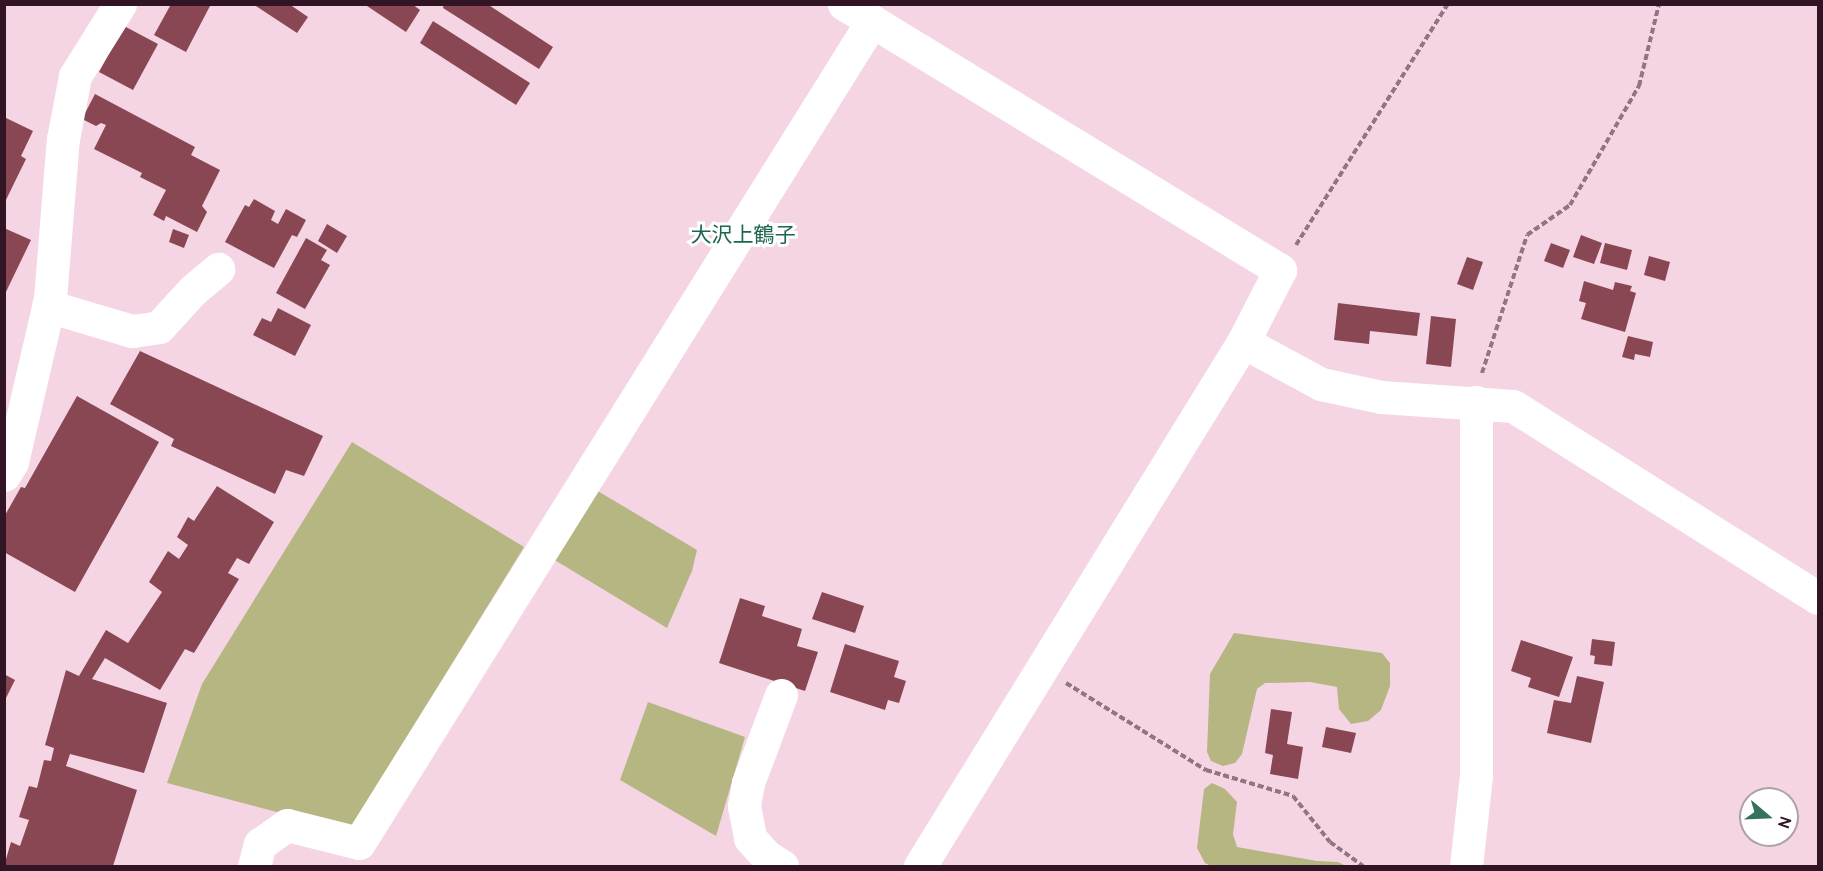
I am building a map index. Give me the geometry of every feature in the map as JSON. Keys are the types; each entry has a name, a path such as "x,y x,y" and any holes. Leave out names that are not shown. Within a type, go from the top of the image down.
{"street":[{"path":"4,475 12,462 48,306 63,139 75,76 120,4"},
{"path":"844,4 1280,270 1243,342 920,867"},
{"path":"254,867 260,844 286,825 359,843 872,21"},
{"path":"48,306 132,331 159,327 193,290 218,269"},
{"path":"1243,342 1321,384 1381,397 1513,406 1818,598"},
{"path":"1466,867 1476,776 1476,402"},
{"path":"782,695 748,783 744,806 750,838 766,856 782,867"}],"path":[{"path":"1280,270 1448,4"},
{"path":"1476,402 1481,378 1527,236 1570,206 1639,86 1659,4"},
{"path":"1042,669 1206,770 1293,796 1330,843 1363,867"}],"green space":[{"path":"352,442 524,547 349,831 167,783 202,684"},
{"path":"596,490 697,550 692,571 667,628 553,559"},
{"path":"1234,633 1382,653 1390,663 1390,686 1381,710 1368,721 1351,724 1339,709 1337,687 1310,682 1265,683 1257,689 1242,754 1235,763 1223,766 1211,761 1207,752 1210,674"},
{"path":"648,702 745,737 716,836 620,780"},
{"path":"1212,783 1225,789 1237,802 1233,834 1237,847 1317,861 1338,862 1346,866 1211,866 1205,863 1197,848 1204,789"}],"building":[{"path":"167,4 211,4 186,52 154,35 170,6"},
{"path":"253,4 289,4 308,17 297,33"},
{"path":"364,4 412,4 420,10 406,32"},
{"path":"444,4 487,4 553,47 539,69 443,8"},
{"path":"433,21 530,83 516,105 420,43"},
{"path":"124,26 158,44 133,90 99,72"},
{"path":"95,94 195,147 191,155 220,170 202,206 207,212 197,232 166,216 164,221 153,215 166,190 140,177 142,173 94,149 106,125 101,123 96,126 82,119"},
{"path":"4,117 33,131 21,156 26,159 4,204"},
{"path":"254,199 275,211 271,220 278,224 286,209 306,220 297,237 292,235 274,268 225,242 245,205 249,207"},
{"path":"327,224 347,236 337,253 318,241"},
{"path":"4,228 31,240 4,296"},
{"path":"173,229 189,235 184,248 169,242"},
{"path":"1581,235 1602,243 1594,264 1573,257"},
{"path":"306,238 327,250 321,260 330,265 305,309 276,293"},
{"path":"1551,243 1570,250 1563,268 1544,261"},
{"path":"1605,243 1632,250 1627,270 1600,263"},
{"path":"1649,256 1670,262 1665,281 1644,275"},
{"path":"1467,257 1483,262 1473,290 1457,284"},
{"path":"1584,281 1613,290 1615,282 1632,286 1630,291 1636,293 1625,332 1581,319 1586,303 1579,301"},
{"path":"1338,303 1420,313 1417,336 1370,331 1369,344 1334,340"},
{"path":"278,308 311,325 295,356 253,335 262,318 271,322"},
{"path":"1431,316 1456,319 1451,367 1426,364"},
{"path":"1628,336 1653,342 1650,357 1635,354 1634,360 1622,357"},
{"path":"140,351 323,436 304,476 286,470 275,494 171,446 174,439 110,404"},
{"path":"77,396 159,442 75,592 4,552 4,517 21,487 25,488"},
{"path":"217,486 274,522 249,564 237,558 228,573 239,579 194,653 185,649 160,690 105,658 92,679 167,703 144,773 70,754 66,766 137,790 113,866 4,866 11,842 20,846 29,820 19,817 29,786 37,788 44,760 51,761 54,748 45,745 66,670 79,676 106,630 128,643 162,592 149,582 168,551 179,559 188,545 177,537 188,517 194,521"},
{"path":"822,592 864,606 855,633 812,619"},
{"path":"740,598 765,606 762,616 802,629 797,646 818,652 805,691 719,663"},
{"path":"1592,639 1615,642 1612,666 1594,664 1595,656 1590,655"},
{"path":"1521,640 1573,657 1559,697 1528,687 1531,678 1511,671"},
{"path":"845,644 899,661 894,677 906,681 899,703 888,700 885,710 830,692"},
{"path":"4,674 15,680 4,702"},
{"path":"1577,676 1604,682 1591,743 1547,733 1554,700 1571,703"},
{"path":"1271,709 1292,712 1287,744 1303,747 1298,779 1270,774 1273,755 1265,753"},
{"path":"1326,727 1356,733 1351,753 1322,747"}],"district":[{"name":"大沢上鶴子","path":"743,235"}]}
